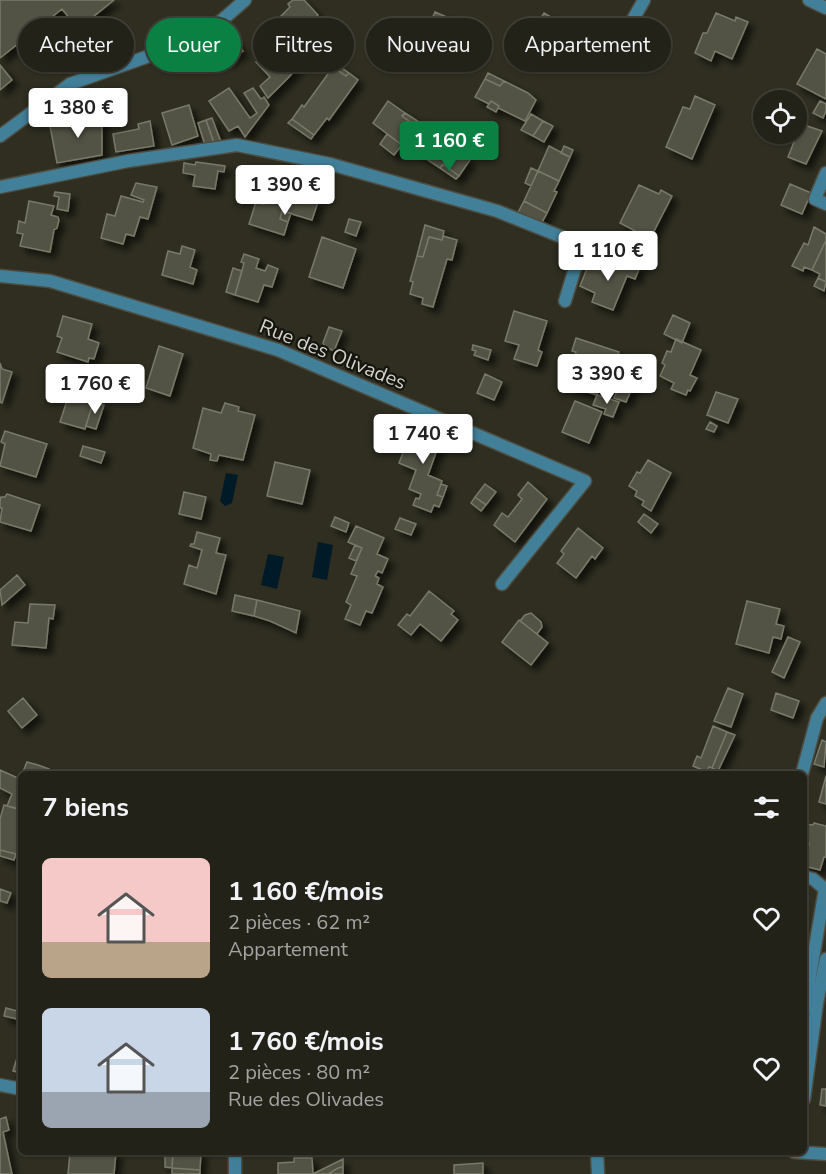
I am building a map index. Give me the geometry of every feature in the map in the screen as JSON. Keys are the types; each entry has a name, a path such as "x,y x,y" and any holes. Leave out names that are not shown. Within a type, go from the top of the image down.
{"street":[{"path":"0,136 70,84 177,46 221,21 244,0"},
{"path":"634,18 644,0"},
{"path":"809,0 826,8"},
{"path":"0,187 128,161 237,145 249,147 330,164 496,211 582,245 565,301"},
{"path":"826,173 815,199 826,204"},
{"name":"Rue des Olivades","path":"0,276 50,281 278,350 585,481 502,585"},
{"path":"803,771 817,718 826,703"},
{"path":"807,878 813,879 825,889 807,994"},
{"path":"807,1077 817,1003 826,959"},
{"path":"0,1084 18,1088"},
{"path":"807,1153 826,1154"},
{"path":"235,1155 235,1174"},
{"path":"597,1155 598,1174"}],"water":[{"path":"226,473 238,475 232,503 225,506 220,501"},
{"path":"318,542 333,545 327,580 312,577"},
{"path":"268,554 284,557 277,589 261,585"}],"building":[{"path":"0,0 114,0 92,18 69,18 62,9 51,18 18,18 18,44 0,58"},
{"path":"293,0 304,0 318,15 315,18 283,18 281,16 290,7 288,4"},
{"path":"435,12 449,18 432,18"},
{"path":"544,13 552,18 541,18"},
{"path":"716,13 735,21 736,17 748,22 732,59 715,51 711,61 695,53 703,33 707,33"},
{"path":"817,49 826,54 826,99 797,84"},
{"path":"0,65 12,80 0,90"},
{"path":"265,72 293,72 268,98 260,86 270,77"},
{"path":"329,72 340,72 346,76 349,73 358,80 329,120 327,118 314,135 292,119 302,105 304,107"},
{"path":"488,73 504,81 500,86 485,79"},
{"path":"485,79 500,86 504,81 528,93 536,100 525,121 498,108 499,106 491,101 489,104 475,97"},
{"path":"229,88 250,118 257,113 244,93 253,88 261,99 264,97 269,105 245,137 238,126 229,131 209,101"},
{"path":"695,96 715,105 692,159 666,147 683,107 690,109"},
{"path":"388,101 405,113 402,116 416,126 402,145 373,123"},
{"path":"491,101 499,106 496,112 487,107"},
{"path":"820,101 826,104 823,118 813,113"},
{"path":"189,105 198,136 172,145 162,113"},
{"path":"405,113 419,122 416,126 402,116"},
{"path":"531,114 543,121 533,136 521,130"},
{"path":"102,115 102,155 57,163 50,126"},
{"path":"212,118 221,142 214,143 206,120"},
{"path":"292,119 314,135 311,139 288,123"},
{"path":"206,120 214,143 205,145 198,123"},
{"path":"150,121 154,146 116,152 113,134 139,129 138,124"},
{"path":"543,121 553,126 544,142 533,136"},
{"path":"419,122 431,131 429,135 416,126"},
{"path":"416,126 429,135 435,127 443,133 425,158 404,142"},
{"path":"807,126 822,131 806,164 788,157 793,144 807,144"},
{"path":"443,133 450,139 448,143 470,160 459,176 443,164 440,168 425,158"},
{"path":"387,134 402,145 394,155 380,144"},
{"path":"450,139 463,148 460,152 448,143"},
{"path":"549,146 570,157 559,181 538,171"},
{"path":"564,146 573,150 570,157 561,153"},
{"path":"196,162 225,166 224,172 218,171 215,189 193,186 195,175 183,173 184,163 195,165"},
{"path":"443,164 459,176 456,179 440,168"},
{"path":"531,168 538,171 531,186 525,183"},
{"path":"538,171 559,181 554,191 557,192 547,213 524,201"},
{"path":"271,181 299,190 298,195 318,202 312,220 282,211 280,219 288,222 284,235 249,224 256,202 264,204"},
{"path":"136,183 157,187 148,219 140,217 134,236 126,234 123,244 101,238 107,214 115,216 121,196 143,202 144,200 131,195"},
{"path":"790,184 811,193 802,214 781,205"},
{"path":"639,185 659,194 661,190 672,196 650,239 620,223"},
{"path":"55,192 70,194 68,211 57,209 59,197 54,196"},
{"path":"29,201 54,206 51,215 58,217 59,220 54,230 50,252 20,246 23,234 17,233 19,221 25,223"},
{"path":"524,201 547,213 539,228 515,218"},
{"path":"282,211 291,213 288,222 280,219"},
{"path":"349,219 361,222 356,236 345,232"},
{"path":"425,225 444,231 442,240 429,237 423,257 417,256"},
{"path":"814,227 826,234 826,240 812,270 804,267 803,271 792,266 804,243 808,245"},
{"path":"443,236 457,240 452,260 447,259 433,307 422,304 423,298 410,294 413,282 410,281 417,256 423,257 429,237 442,240"},
{"path":"322,237 356,249 343,288 309,277"},
{"path":"826,240 826,282 818,278 820,274 812,270"},
{"path":"182,246 195,250 190,267 197,270 193,284 162,275 168,251 180,254"},
{"path":"244,254 259,259 256,268 265,271 268,265 278,269 272,287 264,285 258,302 235,295 244,263 241,262"},
{"path":"620,258 640,267 635,279 627,276 613,310 592,302 595,293 580,286 590,261 615,270"},
{"path":"233,268 242,271 235,295 226,292"},
{"path":"818,278 826,282 824,291 814,286"},
{"path":"514,311 547,321 538,350 542,352 537,366 514,359 519,345 505,341"},
{"path":"673,315 690,323 682,343 664,334"},
{"path":"63,316 92,324 88,339 99,343 94,359 89,358 88,362 57,352 62,338 57,336"},
{"path":"329,327 342,331 334,351 325,347 323,343"},
{"path":"576,338 619,352 608,384 569,372 576,352 572,351"},
{"path":"676,339 701,350 690,375 697,378 686,395 671,389 674,383 660,376 665,365 662,363 667,351 671,352"},
{"path":"473,345 491,350 488,360 474,355 476,351 472,350"},
{"path":"159,346 183,354 170,396 146,388"},
{"path":"0,363 2,369 12,372 2,403 0,402"},
{"path":"615,364 622,368 614,389 607,386"},
{"path":"622,368 638,376 630,393 614,389"},
{"path":"485,374 502,382 494,400 477,393"},
{"path":"571,377 600,386 597,395 568,386"},
{"path":"72,385 96,393 85,429 60,422"},
{"path":"618,389 630,393 626,402 614,398"},
{"path":"716,392 738,399 728,423 707,415"},
{"path":"597,395 619,402 613,417 604,414 606,409 593,405"},
{"path":"575,401 602,412 589,443 562,432"},
{"path":"93,402 104,405 96,429 86,426"},
{"path":"225,403 239,407 238,411 255,415 243,460 219,455 217,461 210,460 211,454 193,448 203,408 221,413"},
{"path":"710,422 717,426 714,432 706,429"},
{"path":"414,424 443,433 428,475 442,481 437,495 443,497 439,507 434,505 431,512 413,505 421,494 409,489 416,470 399,463"},
{"path":"5,431 47,444 36,477 0,466 5,444 1,442"},
{"path":"83,446 105,452 101,463 80,456"},
{"path":"648,460 671,473 651,511 642,505 644,501 635,496 637,491 629,486 637,472 640,473"},
{"path":"275,462 310,470 302,504 267,496"},
{"path":"528,482 547,499 515,542 494,525 502,513 508,517 522,499 518,495"},
{"path":"441,484 447,486 443,497 437,495"},
{"path":"485,484 496,492 486,505 475,497"},
{"path":"184,492 206,497 201,519 179,514"},
{"path":"7,494 40,505 31,531 0,522 1,497"},
{"path":"475,497 486,505 481,511 471,503"},
{"path":"644,514 658,524 651,533 638,522"},
{"path":"335,517 349,523 346,532 331,526"},
{"path":"400,518 416,524 411,535 395,529"},
{"path":"356,526 384,538 377,554 388,559 382,573 378,571 375,576 379,578 377,584 383,587 372,613 366,611 360,625 345,619 351,605 346,602 357,576 351,574 362,548 348,542"},
{"path":"578,528 603,548 595,559 592,556 576,578 557,563 564,554 561,551"},
{"path":"197,532 220,538 216,553 226,555 216,594 184,584 189,565 197,568 202,550 190,546 194,544"},
{"path":"355,545 362,548 356,561 349,558"},
{"path":"17,575 25,585 2,605 0,590"},
{"path":"429,591 454,611 451,614 458,620 441,641 420,624 411,635 398,625 407,614 410,616"},
{"path":"235,595 257,600 254,616 232,611"},
{"path":"257,600 300,611 296,633 254,616"},
{"path":"747,601 780,609 776,624 784,626 781,639 773,637 769,653 736,644"},
{"path":"30,604 55,605 53,619 49,618 46,648 12,645 15,622 28,623"},
{"path":"531,613 541,622 542,627 537,634 520,621 525,615"},
{"path":"519,620 548,643 531,665 502,642"},
{"path":"788,637 800,642 784,678 772,672"},
{"path":"728,688 743,694 731,727 714,721"},
{"path":"776,693 799,701 793,718 771,710"},
{"path":"23,698 37,715 22,728 8,711"},
{"path":"713,726 727,732 712,768 709,767 707,771 705,771 693,766 697,756 701,758"},
{"path":"727,732 735,735 718,771 712,768"},
{"path":"822,740 826,742 824,767 814,764"},
{"path":"27,762 49,769 48,771 23,771"},
{"path":"0,770 18,778 18,809 7,806 12,794 0,788"},
{"path":"826,776 826,804 819,802"},
{"path":"4,805 18,809 16,854 0,850 0,819"},
{"path":"814,823 826,826 826,857 824,857 820,870 807,867 809,843 807,843 807,824 813,825"},
{"path":"0,850 16,854 14,860 0,856"},
{"path":"0,889 11,893 7,903 0,901"},
{"path":"6,1008 18,1011 18,1019 4,1016"},
{"path":"17,1058 18,1058 18,1072 13,1071"},
{"path":"822,1089 826,1089 826,1106 820,1105"},
{"path":"6,1117 9,1130 3,1132 12,1174 0,1174 0,1119"},
{"path":"70,1155 116,1155 114,1174 68,1174"},
{"path":"165,1155 173,1155 172,1168 165,1167"},
{"path":"173,1155 201,1155 200,1170 172,1168"},
{"path":"294,1158 312,1158 313,1174 278,1174 278,1163 294,1162"},
{"path":"343,1159 343,1167 328,1174 313,1174"},
{"path":"483,1163 483,1174 454,1174 454,1165"},
{"path":"343,1167 343,1174 328,1174 338,1168"},
{"path":"172,1168 200,1170 200,1174 172,1174"}]}
